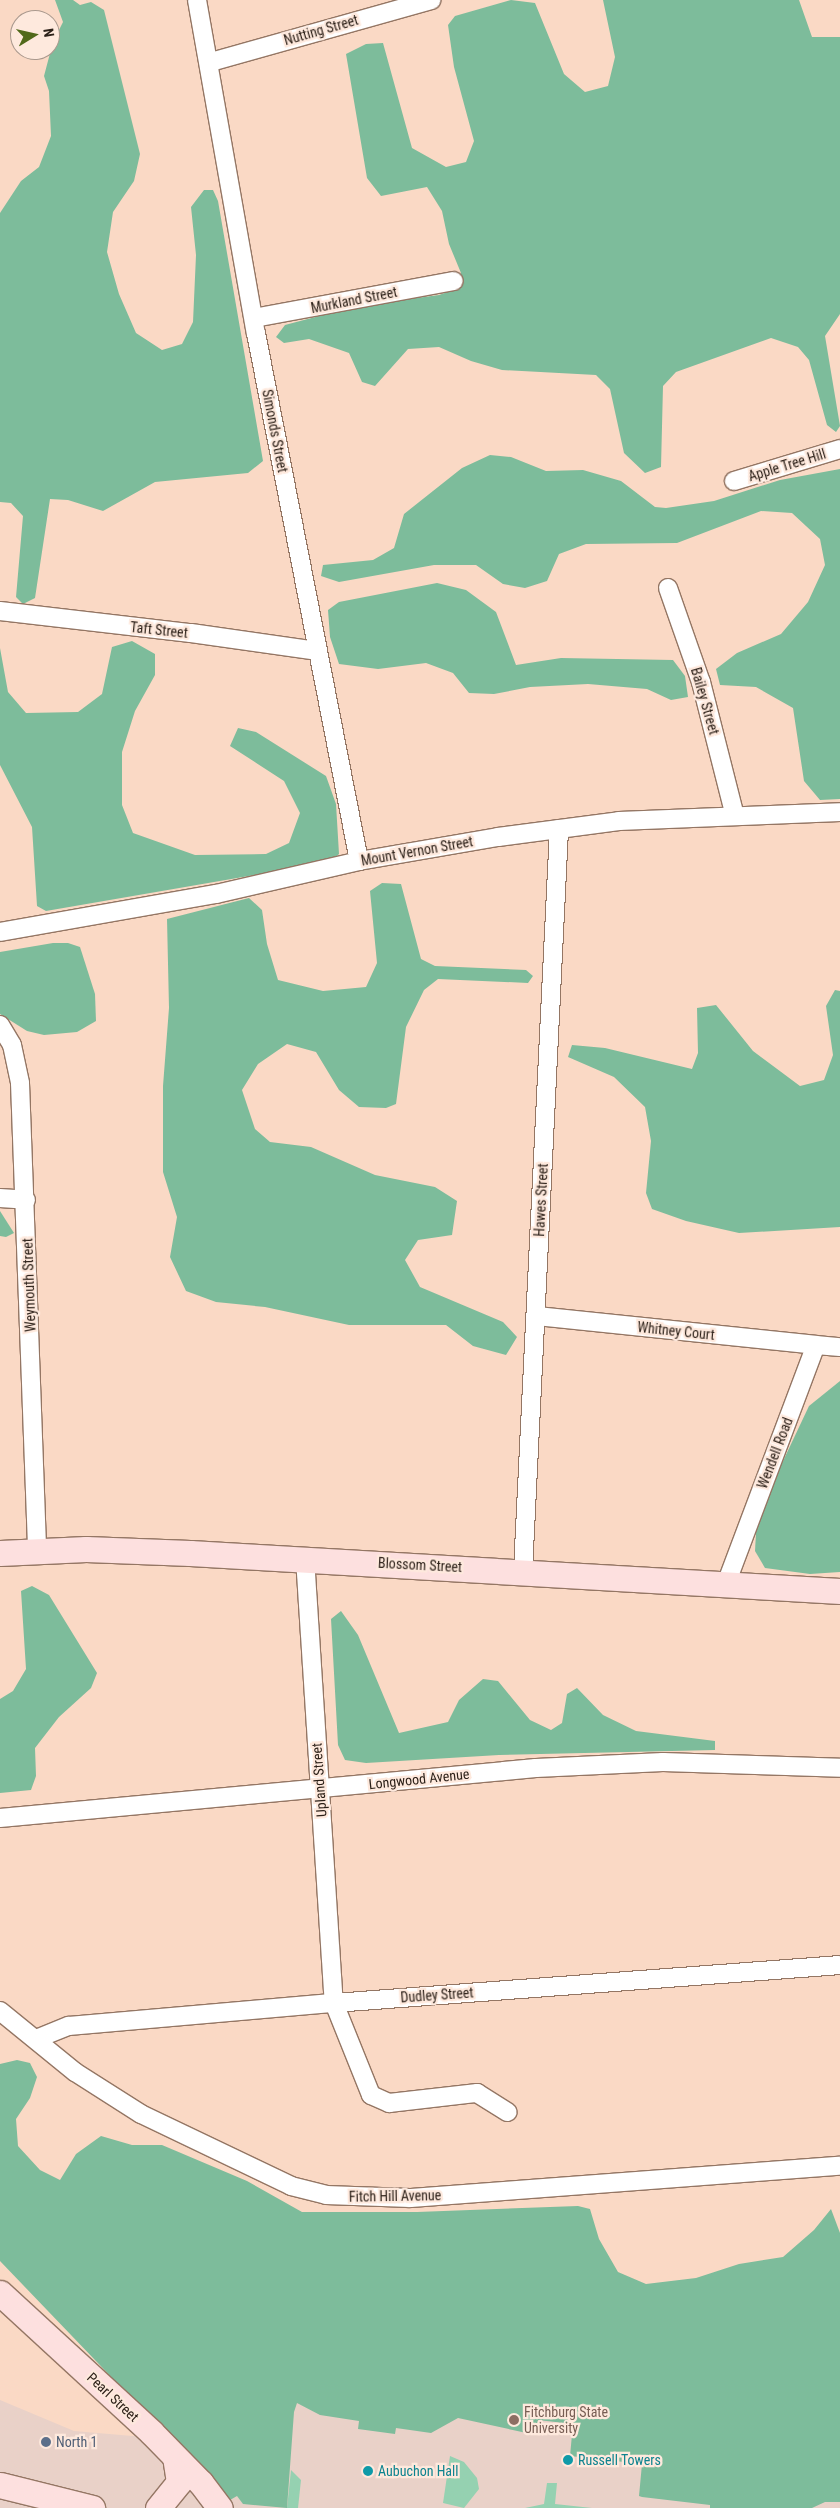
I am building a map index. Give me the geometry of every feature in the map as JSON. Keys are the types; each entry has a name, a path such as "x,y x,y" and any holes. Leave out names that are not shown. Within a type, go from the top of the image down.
{"street":[{"name":"Simonds Street","path":"198,0 211,62 254,318 359,861"},
{"name":"Nutting Street","path":"211,62 431,0"},
{"name":"Murkland Street","path":"254,318 454,281"},
{"name":"Apple Tree Hill","path":"734,481 840,449"},
{"name":"Bailey Street","path":"668,588 701,682 735,816"},
{"name":"Taft Street","path":"0,611 190,632 317,651"},
{"name":"Mount Vernon Street","path":"0,932 216,894 359,861 560,829 619,822 840,812"},
{"name":"Hawes Street","path":"524,1570 560,829"},
{"name":"Weymouth Street","path":"0,1025 12,1045 20,1083 26,1200 37,1550"},
{"path":"0,1198 26,1200"},
{"name":"Whitney Court","path":"536,1316 816,1345"},
{"path":"816,1345 840,1348"},
{"name":"Wendell Road","path":"726,1584 816,1345"},
{"name":"Blossom Street","path":"0,1553 86,1549 305,1558 524,1570 840,1591"},
{"name":"Upland Street","path":"305,1558 334,2003 371,2095 388,2103 477,2093 507,2112"},
{"name":"Longwood Avenue","path":"0,1818 526,1769 663,1762 840,1768"},
{"name":"Dudley Street","path":"36,2040 69,2026 334,2003 840,1965"},
{"name":"Fitch Hill Avenue","path":"0,2011 75,2072 141,2114 291,2186 326,2196 357,2199 410,2198 840,2166"},
{"name":"Pearl Street","path":"0,2292 175,2457 220,2508"},
{"path":"158,2508 179,2482 175,2457"},
{"path":"0,2485 92,2508"}],"shaded area":[{"name":"Fitchburg State University","path":"337,2337 840,2410 840,2508 0,2508 0,2400 74,2431 156,2438"}],"green space":[{"path":"55,0 73,0 80,5 91,2 104,10 140,154 134,181 113,212 107,252 119,294 136,333 162,350 182,344 193,322 196,255 191,207 204,190 213,190 218,201 263,461 248,473 155,482 103,511 68,500 50,499 35,598 23,604 16,597 23,516 11,503 0,502 0,213 21,181 39,167 51,136 49,91 44,76 48,60 60,60 60,28 63,22"},
{"path":"511,0 535,3 564,74 585,92 608,86 615,57 603,0 799,0 812,37 840,37 840,314 825,336 840,426 836,432 827,425 809,360 798,347 771,338 676,372 663,386 661,467 645,473 624,453 610,389 596,375 502,370 471,361 439,347 408,349 375,386 362,382 349,353 309,339 284,343 276,337 285,325 357,306 439,295 456,289 461,273 449,244 442,211 427,187 381,196 367,178 346,54 366,44 383,43 412,148 446,167 466,162 474,141 454,67 448,25 455,16"},
{"path":"490,455 511,457 546,471 583,470 621,481 655,507 666,508 714,501 780,480 840,469 840,799 820,800 804,781 793,708 756,687 720,685 716,669 737,653 781,634 808,602 825,565 820,539 792,513 761,511 677,543 586,544 559,554 547,581 525,588 503,584 476,565 434,565 339,582 321,576 323,565 373,560 394,548 404,514 462,468"},
{"path":"437,583 466,590 496,612 516,665 561,658 673,660 685,676 688,697 671,700 647,689 588,684 530,687 494,694 469,693 453,673 426,663 378,669 339,664 330,637 328,610 339,602"},
{"path":"132,641 155,654 155,675 135,711 122,752 122,805 133,833 195,855 266,854 289,843 300,813 284,781 230,746 238,728 256,732 326,776 336,804 339,854 330,862 46,911 37,906 32,827 0,765 0,648 8,692 26,713 78,712 102,694 112,647"},
{"path":"382,883 401,884 421,959 435,966 526,970 533,976 528,983 438,979 424,990 406,1027 396,1104 386,1108 359,1107 339,1090 316,1052 287,1044 258,1064 242,1090 255,1129 270,1142 311,1147 375,1175 435,1187 457,1201 452,1235 418,1240 405,1260 420,1287 503,1322 517,1337 506,1355 473,1346 446,1325 349,1325 265,1307 216,1302 186,1291 170,1257 177,1217 163,1172 163,1086 169,1008 167,919 249,898 262,910 267,944 278,980 323,991 366,987 377,963 370,891"},
{"path":"53,943 68,943 80,947 95,994 96,1021 77,1032 44,1035 27,1031 0,1014 0,952"},
{"path":"835,990 840,991 840,1227 739,1233 686,1221 652,1209 646,1193 651,1141 645,1107 614,1077 568,1057 572,1045 605,1048 692,1069 698,1053 697,1008 716,1005 753,1051 800,1086 824,1080 833,1055 826,1006"},
{"path":"0,1211 14,1233 6,1237 0,1236"},
{"path":"840,1381 840,1572 810,1574 765,1568 755,1551 757,1516 809,1406"},
{"path":"32,1586 49,1595 97,1673 91,1688 59,1717 35,1748 36,1776 31,1790 0,1793 0,1699 13,1691 26,1669 21,1591"},
{"path":"341,1611 358,1635 399,1733 448,1722 459,1700 483,1679 498,1681 530,1720 551,1730 562,1723 567,1694 577,1688 603,1715 636,1731 715,1741 715,1750 499,1755 366,1763 345,1760 338,1745 331,1619"},
{"path":"17,2060 30,2063 37,2077 30,2098 16,2119 18,2146 40,2170 60,2180 76,2154 101,2136 132,2145 162,2145 247,2181 302,2212 417,2212 578,2206 590,2209 599,2239 618,2272 646,2284 696,2278 739,2264 783,2257 814,2230 831,2209 840,2233 840,2502 825,2502 812,2508 710,2508 710,2505 642,2497 639,2496 642,2464 570,2456 573,2424 538,2420 536,2435 458,2418 431,2433 396,2428 395,2434 358,2429 359,2421 320,2415 297,2403 294,2412 287,2508 243,2504 237,2496 230,2500 203,2466 165,2433 0,2261 0,2064"},
{"path":"450,2456 464,2462 477,2478 479,2489 464,2508 443,2503"},
{"path":"291,2470 301,2480 298,2508 287,2508"},
{"path":"547,2483 557,2483 555,2504 592,2508 525,2508 544,2504"}],"place":[{"name":"Fitchburg State University","path":"514,2420"},
{"name":"North 1","path":"46,2442"},
{"name":"Russell Towers","path":"568,2460"},
{"name":"Aubuchon Hall","path":"368,2471"}]}
